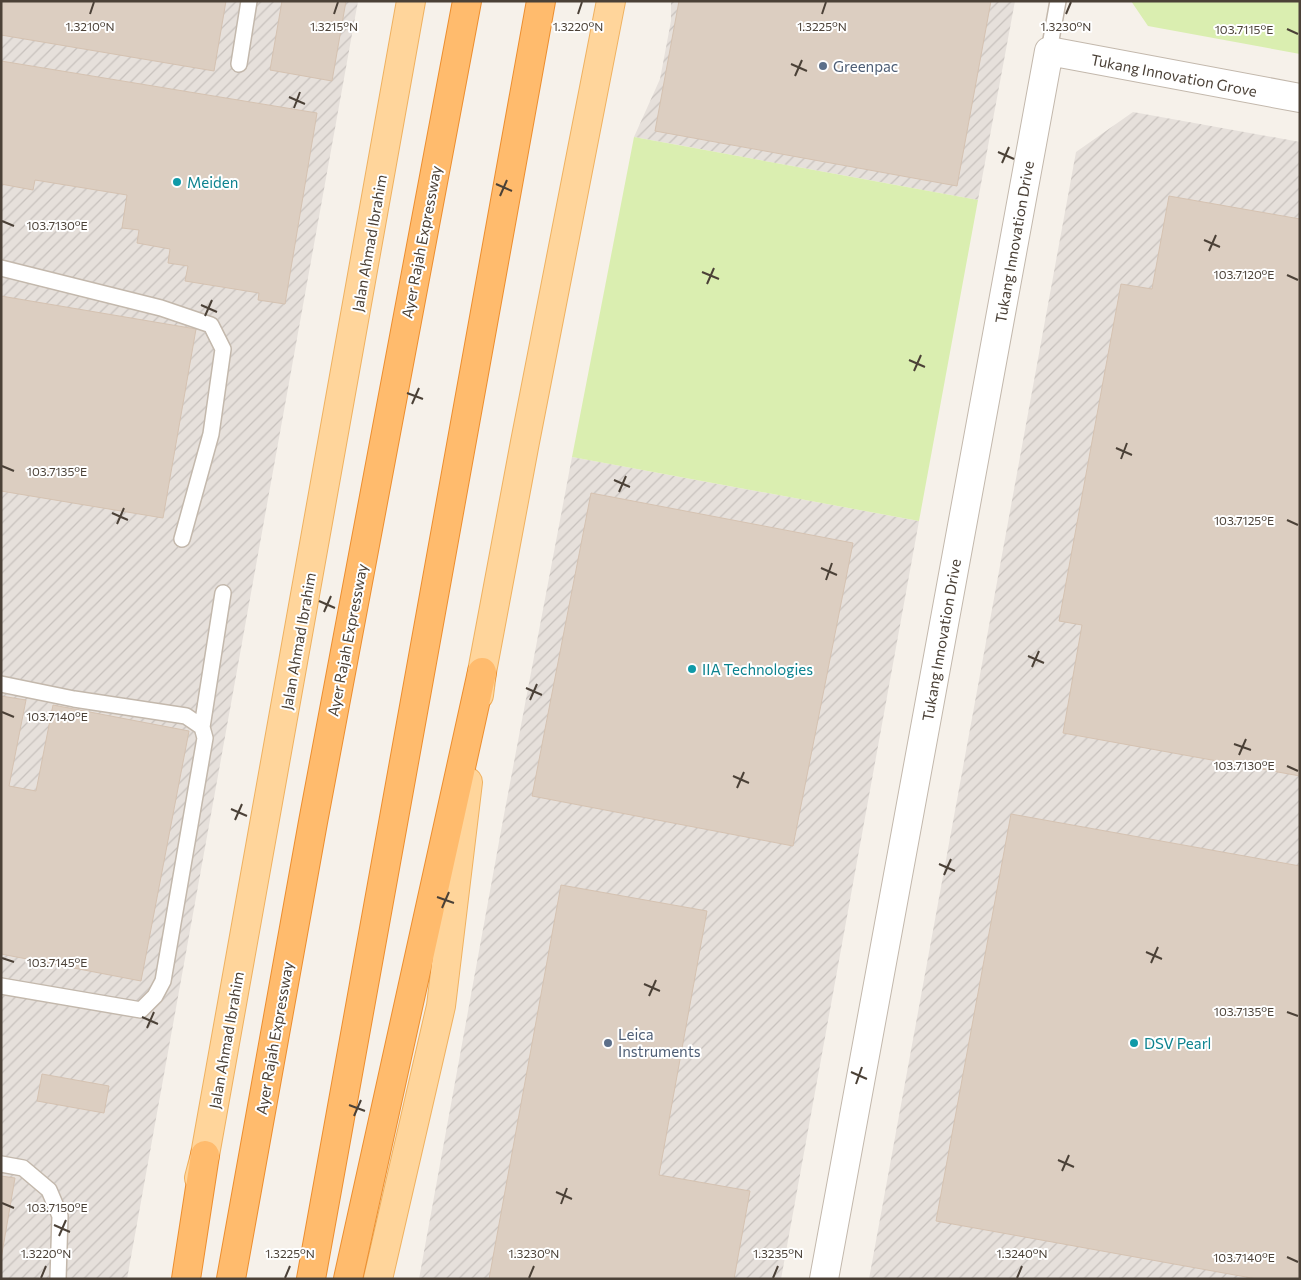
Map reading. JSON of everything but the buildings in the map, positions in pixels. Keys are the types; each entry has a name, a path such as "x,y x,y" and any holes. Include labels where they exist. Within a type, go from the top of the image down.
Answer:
{"highway":[{"name":"Ayer Rajah Expressway","path":"230,1279 314,812 466,1"},
{"path":"311,1279 541,1"},
{"path":"348,1279 482,672"},
{"path":"186,1279 206,1155"}],"main road":[{"name":"Jalan Ahmad Ibrahim","path":"172,1279 206,1155 411,1"},
{"path":"378,1279 441,1006 482,672 526,432 611,1"}],"street":[{"name":"Tukang Innovation Grove","path":"1049,51 1300,98"},
{"name":"Tukang Innovation Drive","path":"824,1279 1049,51"}],"lane":[{"path":"239,64 249,1"},
{"name":"Tukang Innovation Drive","path":"1049,51 1058,1"},
{"path":"1,268 161,308 211,325 223,349 211,434 182,540"},
{"path":"1,986 141,1010 155,996 163,982 205,738 202,726 223,593"},
{"path":"1,684 74,699 186,716 202,726"},
{"path":"1,1164 23,1168 49,1190 60,1216 58,1279"}],"shaded area":[{"path":"1,1 358,1 127,1279 1,1279"},
{"name":"Greenpac","path":"671,1 1015,1 978,200 634,137 660,79 671,21"},
{"path":"1133,112 1300,142 1300,1279 869,1279 1076,152"},
{"path":"572,457 919,521 781,1279 419,1279"}],"green space":[{"path":"1131,1 1300,1 1300,54 1148,26"},
{"path":"634,137 978,200 919,521 572,457"}],"place":[{"name":"Greenpac","path":"823,66"},
{"name":"Meiden","path":"177,182"},
{"name":"IIA Technologies","path":"692,669"},
{"name":"Leica Instruments","path":"608,1043"},
{"name":"DSV Pearl","path":"1134,1043"}]}
